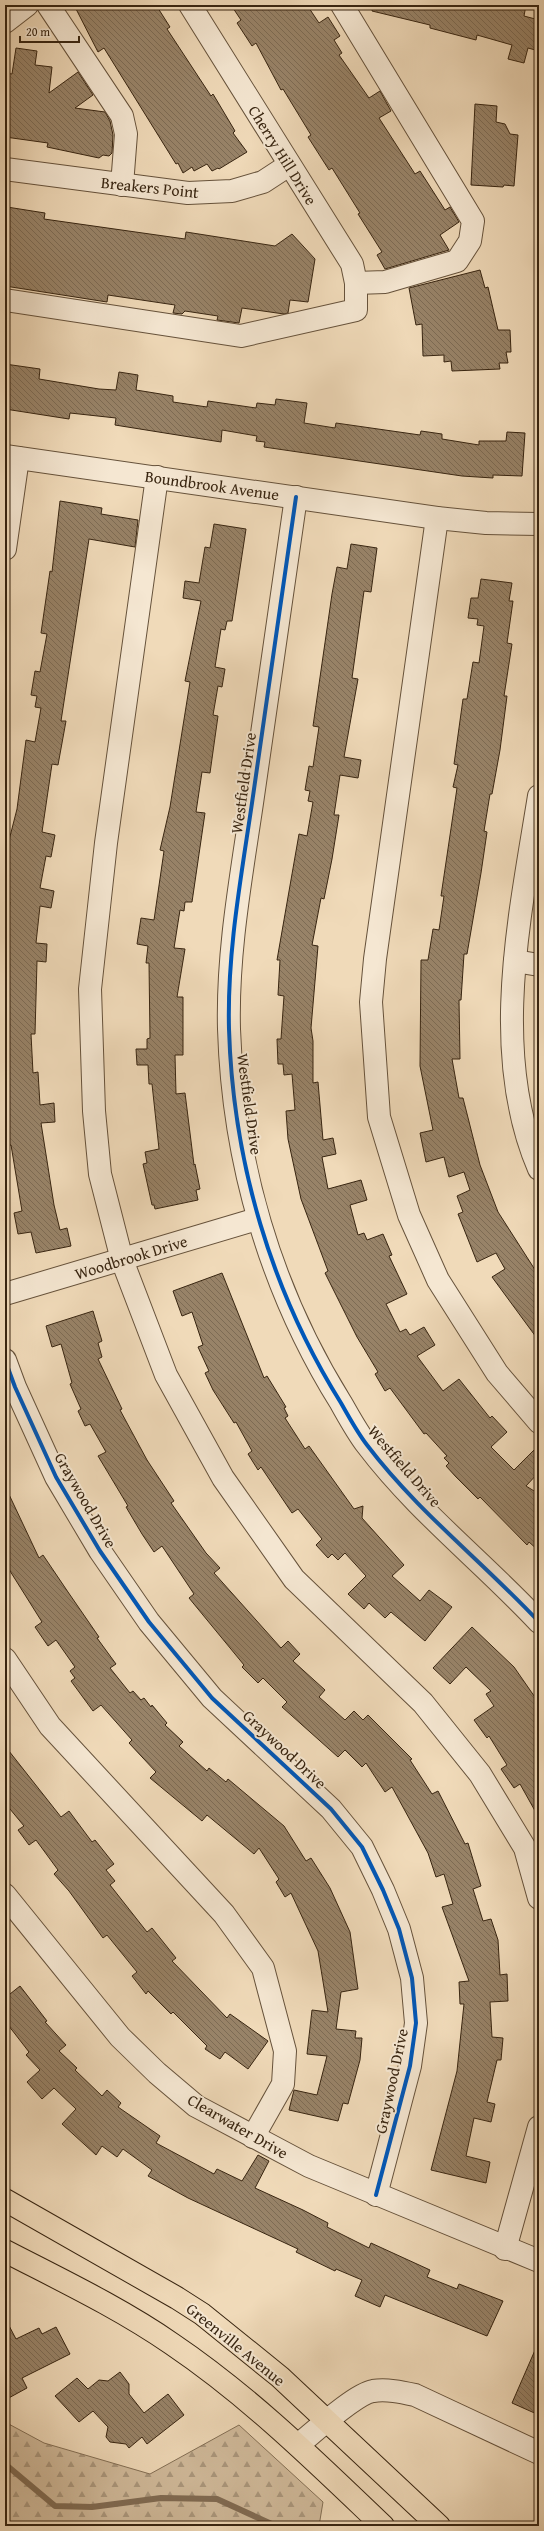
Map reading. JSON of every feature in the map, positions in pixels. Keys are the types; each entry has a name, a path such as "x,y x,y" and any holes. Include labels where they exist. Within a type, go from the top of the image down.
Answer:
{"main road":[{"name":"Greenville Avenue","path":"5,2200 177,2298 202,2314 280,2377 326,2423 439,2526"},
{"path":"5,2251 80,2290 172,2343 223,2381 298,2445 383,2526"}],"street":[{"path":"5,22 28,5"},
{"path":"48,5 122,116 126,134 122,185"},
{"name":"Cherry Hill Drive","path":"5,300 241,336 356,310 356,283 352,264 190,5"},
{"path":"342,5 473,221 470,241 457,261 385,282 356,283"},
{"name":"Breakers Point","path":"5,169 188,193 232,191 262,182 289,165"},
{"path":"5,549 12,457"},
{"name":"Boundbrook Avenue","path":"12,457 437,518 486,523 539,524"},
{"path":"157,477 106,843 90,989 94,1111 100,1174 122,1260 166,1375 223,1478 294,1579 423,1703 480,1774 525,1848 539,1898"},
{"name":"Westfield Drive","path":"296,497 233,934 229,1029 235,1112 257,1219 280,1286 319,1368 366,1444 408,1493 509,1590 539,1622"},
{"path":"437,518 375,959 371,1002 379,1117 409,1215 438,1280 497,1373 539,1422"},
{"path":"539,800 515,961 511,1010 515,1072 524,1123 539,1169"},
{"path":"515,961 539,965"},
{"name":"Woodbrook Drive","path":"5,1294 257,1219"},
{"name":"Graywood Drive","path":"5,1360 15,1388 56,1477 100,1551 149,1622 212,1698 331,1809 362,1847 383,1890 399,1930 412,1978 416,2023 410,2066 376,2195"},
{"path":"5,1659 50,1726 224,1914 263,1968 285,2051 283,2084 253,2137"},
{"name":"Clearwater Drive","path":"5,1895 120,2036 157,2073 196,2106 253,2137 376,2195 504,2249 539,2261"},
{"path":"504,2249 539,2127"},
{"path":"298,2445 347,2405 371,2391 394,2390 415,2395 539,2453"}],"green space":[{"path":"5,2422 44,2443 150,2474 239,2425 323,2502 319,2526 5,2526"}],"building":[{"path":"74,5 156,5 170,27 167,29 211,96 213,94 235,131 233,133 247,152 219,169 218,168 212,171 207,164 194,171 192,167 183,173 104,48 98,52"},
{"path":"231,5 307,5 319,23 328,17 340,36 334,40 342,53 339,55 369,98 380,91 391,111 379,118 415,174 420,171 445,210 450,207 459,222 440,235 449,250 385,269 377,255 382,252 358,214 360,213 332,168 329,170 308,137 311,135 283,89 281,90 256,43 252,46 237,23 241,20"},
{"path":"373,5 526,5 524,16 539,20 539,51 528,48 524,63 508,59 512,45 477,35 476,40 430,28 430,25 372,11"},
{"path":"16,48 37,51 35,65 52,67 49,93 78,72 93,95 75,108 105,112 110,121 113,135 112,153 109,156 103,155 99,158 47,147 48,143 5,137 5,73 12,74"},
{"path":"475,104 497,106 496,122 505,124 510,134 518,135 514,186 504,185 503,187 471,185"},
{"path":"7,207 45,213 44,219 185,239 186,232 275,246 292,234 315,259 308,302 290,300 288,313 284,314 242,308 239,323 217,320 218,316 185,311 182,314 173,313 175,305 108,295 107,302 5,286"},
{"path":"480,270 485,288 488,287 498,330 510,330 511,352 506,352 508,363 499,363 500,369 452,371 451,361 444,362 444,355 423,356 422,324 416,325 409,288"},
{"path":"5,364 40,369 39,379 99,389 116,390 119,372 138,375 136,390 173,396 173,402 207,407 208,401 256,408 257,403 275,405 276,399 307,403 304,423 335,428 336,423 420,435 421,431 442,434 442,439 479,445 479,441 506,441 507,432 525,433 522,476 493,475 493,478 462,476 264,447 265,442 256,441 257,436 222,430 221,442 115,425 116,418 70,413 69,419 5,409"},
{"path":"60,501 102,508 101,514 138,520 135,547 89,539 61,721 66,721 58,765 52,764 42,832 55,835 51,857 46,856 40,888 54,891 51,908 40,906 36,943 47,944 46,962 37,961 35,1034 31,1034 33,1073 38,1072 40,1105 54,1103 55,1122 41,1123 54,1205 60,1230 67,1228 71,1246 36,1253 31,1232 18,1234 14,1213 22,1211 11,1145 5,1146 5,932 10,902 5,901 8,866 5,856 17,809 26,740 35,742 41,708 35,707 37,696 31,695 35,671 40,672 47,634 41,633 50,571 52,572"},
{"path":"214,524 246,529 232,621 227,621 225,630 221,629 215,667 225,669 222,687 218,686 213,715 218,716 210,773 202,772 196,812 205,813 192,902 185,902 184,911 180,910 174,948 185,949 177,997 183,997 183,1055 175,1055 176,1094 185,1093 194,1165 195,1164 200,1189 196,1190 198,1200 155,1209 154,1205 152,1205 143,1164 147,1163 145,1152 159,1149 152,1084 149,1084 148,1065 137,1065 136,1049 147,1049 147,1039 150,1038 149,963 146,963 148,946 137,944 141,918 154,920 164,851 160,850 170,807 190,682 185,681 201,601 183,598 185,581 199,583 205,547 210,548"},
{"path":"351,544 377,548 371,592 364,591 352,678 358,679 344,757 361,760 358,778 340,775 334,815 339,815 332,859 324,899 321,898 312,945 318,946 311,1028 313,1041 313,1083 318,1082 323,1140 333,1138 336,1154 322,1157 328,1189 361,1180 367,1200 350,1205 358,1235 364,1233 367,1240 383,1234 392,1255 389,1256 407,1294 386,1304 400,1332 406,1329 410,1335 424,1327 435,1345 417,1356 443,1391 459,1379 490,1418 492,1416 507,1432 491,1447 514,1470 539,1445 539,1472 526,1486 539,1494 539,1551 529,1542 527,1545 480,1497 478,1499 456,1477 446,1466 449,1463 444,1458 447,1456 426,1433 424,1434 390,1388 385,1391 375,1374 378,1372 357,1337 325,1273 328,1271 301,1199 288,1139 286,1111 295,1110 292,1074 284,1075 283,1064 278,1064 277,1039 281,1039 284,996 278,995 280,960 277,960 299,834 307,836 313,802 308,801 310,791 305,790 309,766 313,767 319,727 313,726 332,594 337,567 347,569"},
{"path":"481,579 512,583 509,601 513,601 507,643 512,644 504,696 507,696 500,750 492,794 490,794 484,831 487,832 481,873 467,954 464,954 461,1000 459,1000 460,1059 452,1059 459,1098 463,1098 480,1165 498,1212 539,1276 539,1341 492,1277 505,1269 496,1253 477,1262 458,1214 463,1212 457,1196 470,1190 464,1172 449,1177 444,1157 426,1162 420,1133 433,1130 420,1066 421,960 428,960 433,929 439,930 444,896 441,896 457,788 453,787 458,765 454,764 463,699 467,699 473,662 479,663 484,626 477,625 478,619 468,618 471,598 478,598"},
{"path":"222,1273 264,1378 267,1376 286,1407 284,1408 288,1416 285,1418 305,1449 309,1446 354,1509 363,1506 362,1518 404,1565 392,1576 420,1601 429,1590 452,1607 425,1641 391,1612 385,1618 369,1603 364,1609 348,1594 366,1576 345,1553 338,1560 332,1554 328,1558 316,1545 322,1539 298,1509 292,1513 261,1467 258,1470 248,1454 252,1451 236,1422 234,1423 213,1390 205,1373 209,1371 198,1347 203,1345 192,1312 182,1316 173,1291"},
{"path":"93,1311 102,1341 98,1343 102,1357 98,1359 122,1409 120,1410 147,1460 174,1501 171,1503 206,1553 220,1568 214,1573 281,1648 288,1641 300,1654 293,1661 325,1690 319,1697 345,1720 354,1711 363,1720 368,1715 412,1759 410,1760 432,1794 438,1791 465,1844 468,1843 481,1886 473,1889 483,1921 491,1919 498,1940 500,1975 507,1974 508,2001 490,2002 492,2037 503,2038 501,2060 497,2060 487,2102 495,2104 491,2122 474,2118 466,2156 490,2162 486,2183 431,2170 457,2071 464,2004 460,2004 459,1982 469,1981 442,1907 453,1904 444,1874 436,1877 428,1853 392,1787 385,1792 366,1763 362,1767 345,1750 338,1757 282,1707 287,1702 263,1678 258,1683 242,1667 244,1665 189,1598 194,1594 162,1546 154,1552 142,1534 126,1507 128,1506 98,1456 106,1452 90,1424 85,1426 78,1411 81,1409 70,1384 72,1383 61,1344 52,1347 46,1326"},
{"path":"5,1486 39,1558 43,1555 99,1637 97,1638 116,1664 110,1668 130,1693 133,1691 141,1700 144,1698 151,1707 152,1705 167,1723 165,1725 183,1742 179,1746 207,1771 209,1768 226,1782 228,1779 284,1826 306,1861 311,1858 330,1888 350,1932 358,1989 341,1992 336,2029 356,2031 355,2038 362,2038 360,2060 348,2104 343,2103 338,2121 289,2110 294,2090 317,2095 327,2056 307,2054 312,2010 328,2012 318,1951 291,1893 285,1897 276,1882 279,1879 259,1848 254,1854 207,1815 202,1821 150,1778 156,1772 129,1743 132,1740 101,1705 93,1711 71,1681 75,1678 70,1671 75,1667 56,1640 48,1646 35,1627 42,1622 5,1563"},
{"path":"472,1627 514,1667 539,1703 539,1818 520,1784 514,1788 501,1769 507,1765 489,1736 487,1738 474,1720 494,1706 486,1694 491,1691 466,1667 450,1684 433,1668"},
{"path":"5,1746 61,1817 69,1811 92,1842 95,1840 114,1864 106,1870 115,1881 110,1885 147,1932 152,1928 176,1958 172,1961 227,2018 230,2014 268,2041 248,2069 225,2052 220,2059 205,2049 207,2046 173,2012 171,2014 148,1991 146,1994 132,1976 137,1972 107,1935 103,1938 69,1891 54,1874 58,1870 36,1840 29,1845 18,1830 24,1826 5,1803"},
{"path":"20,1986 47,2021 45,2022 66,2045 59,2051 77,2068 75,2070 102,2096 107,2090 121,2103 118,2107 160,2136 156,2143 214,2174 217,2169 242,2181 258,2155 269,2161 255,2188 328,2223 327,2227 369,2248 371,2243 430,2270 427,2277 457,2289 459,2284 503,2301 487,2336 385,2295 380,2307 355,2296 362,2280 336,2269 335,2271 296,2252 298,2249 188,2198 148,2176 152,2170 123,2149 117,2157 102,2146 96,2155 62,2124 76,2109 54,2088 42,2099 27,2082 40,2070 26,2055 29,2052 5,2021 5,1998"},
{"path":"5,2318 16,2339 39,2328 42,2334 56,2327 70,2354 22,2378 27,2388 5,2400"},
{"path":"539,2341 539,2415 512,2403"},
{"path":"120,2372 129,2384 129,2394 144,2413 168,2394 184,2415 147,2444 142,2437 129,2448 126,2444 110,2442 106,2437 108,2427 93,2411 79,2422 55,2396 77,2378 88,2389 99,2380 108,2381"}],"waterway":[{"path":"5,2464 55,2506 92,2507 161,2498 217,2499 276,2526"}],"cycle path":[{"path":"296,497 239,887 230,972 229,1029 232,1079 238,1128 248,1176 260,1224 276,1271 295,1316 316,1360 360,1435 386,1469 407,1492 539,1622"},
{"path":"5,1360 15,1387 56,1477 100,1551 149,1622 212,1698 331,1809 362,1847 383,1890 399,1929 412,1978 416,2023 410,2066 376,2195"}]}
